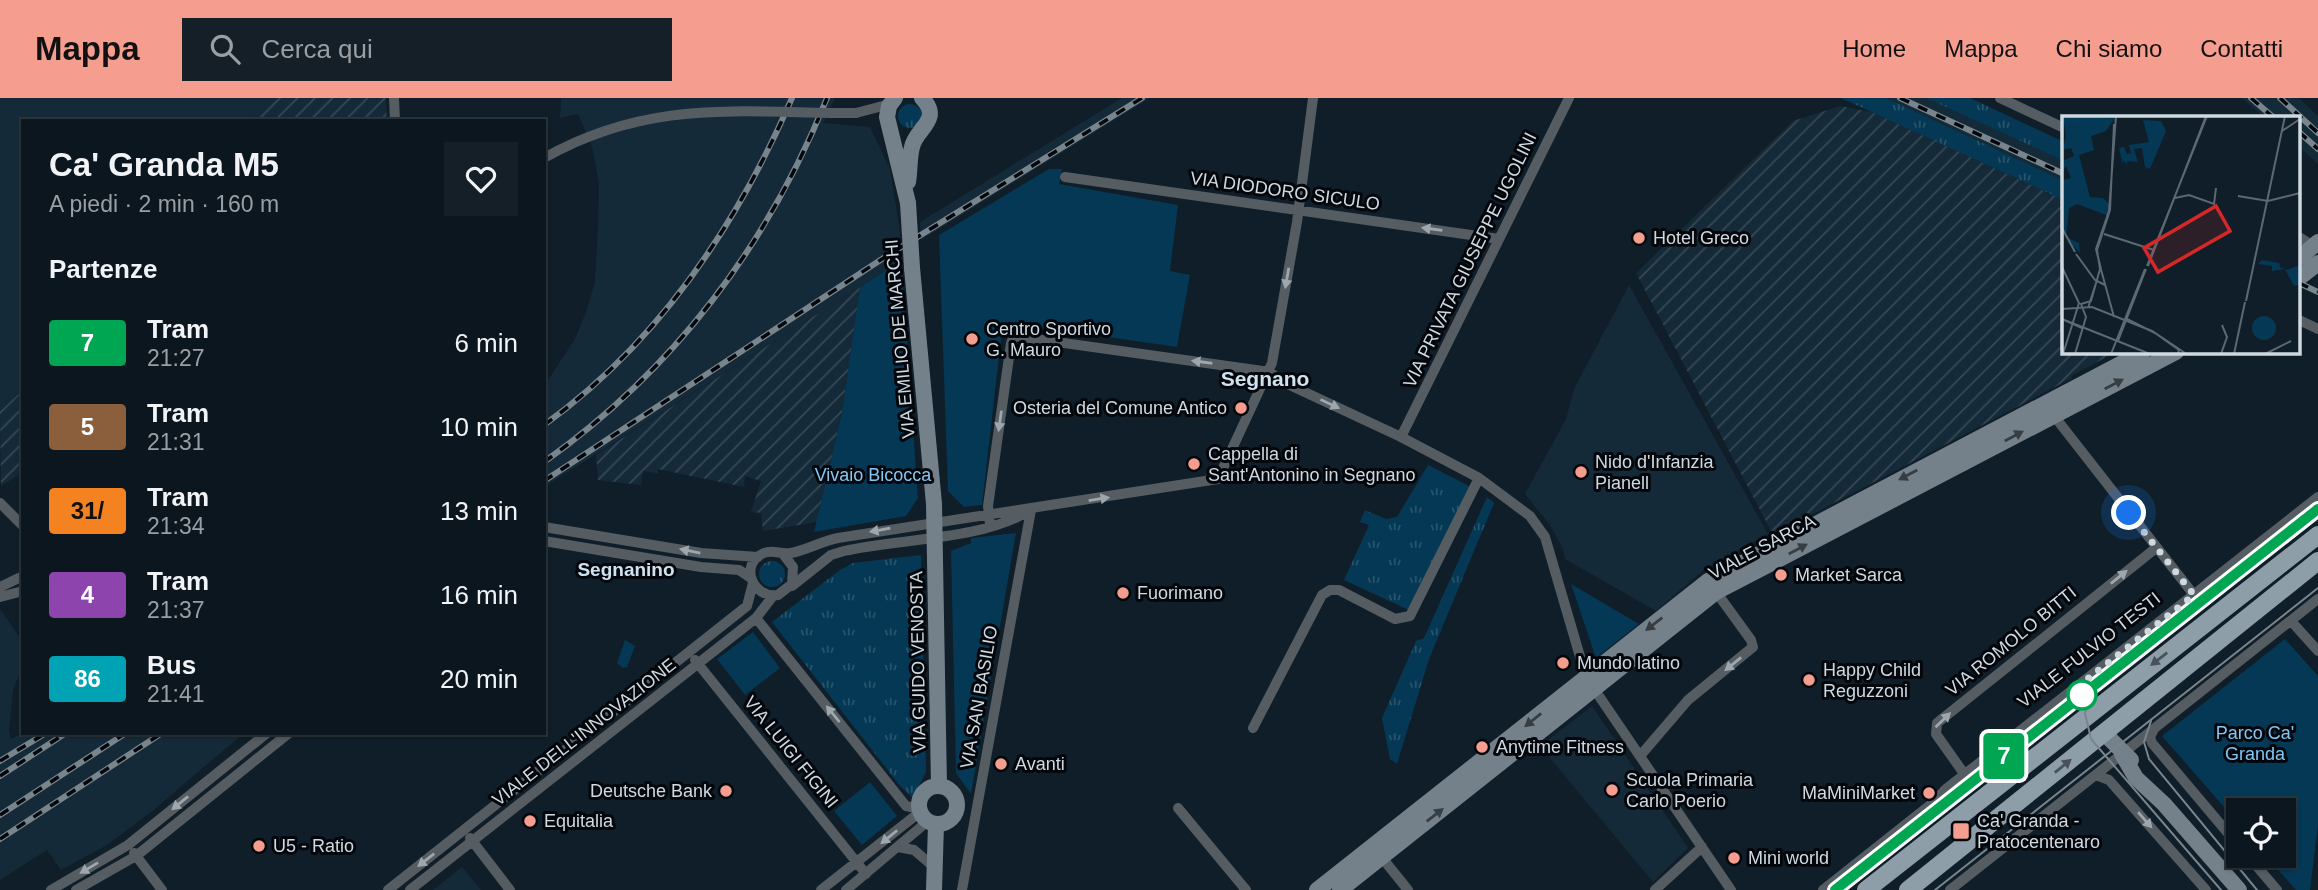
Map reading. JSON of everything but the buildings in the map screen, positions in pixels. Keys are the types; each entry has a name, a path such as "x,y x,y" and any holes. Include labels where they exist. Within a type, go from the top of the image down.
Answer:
{"main road":[{"path":"1866,890 2318,535"},
{"path":"1908,890 2318,561"},
{"path":"2089,715 2104,733"}],"street":[{"path":"394,98 395,119"},
{"name":"VIA EMILIO DE MARCHI","path":"922,98 929,108 930,119 917,135 912,147 907,199 935,529"},
{"path":"546,541 701,567 739,570 762,593 773,596 788,589 831,555 850,549 1031,510 1218,479 1270,372 1298,211 1313,98"},
{"name":"VIA PRIVATA GIUSEPPE UGOLINI","path":"1401,437 1570,98"},
{"path":"2000,98 2062,127"},
{"name":"VIA EMILIO DE MARCHI","path":"893,100 881,119 907,199"},
{"path":"546,157 598,132 667,113 713,109 856,113 881,119 901,135 917,135"},
{"name":"VIA DIODORO SICULO","path":"1065,177 1499,239"},
{"path":"2300,257 2316,244"},
{"path":"2300,277 2318,263"},
{"path":"2300,320 2318,329"},
{"path":"988,520 1014,336 1270,372 1282,381 1401,437 1479,478 1515,502 1530,516 1545,537 1590,683 1731,890"},
{"name":"VIALE SARCA","path":"2049,410 2140,354"},
{"name":"VIALE SARCA","path":"1317,890 1377,852 1712,587 2049,410 2172,354"},
{"path":"2049,410 2194,595"},
{"path":"1253,728 1322,595 1330,590 1339,590 1395,618 1410,616 1479,478"},
{"name":"VIALE FULVIO TESTI","path":"1823,890 2318,497"},
{"path":"0,503 21,524"},
{"name":"VIA SAN BASILIO","path":"962,890 1031,510"},
{"path":"546,527 701,553 758,556 770,551 783,554 826,540 935,529"},
{"name":"VIA GUIDO VENOSTA","path":"935,529 939,786"},
{"path":"826,540 831,555"},
{"name":"VIA ROMOLO BITTI","path":"1965,775 1936,734 1935,726 2156,548"},
{"path":"783,554 794,569 794,580 788,589"},
{"path":"752,581 751,567 758,556"},
{"path":"0,587 21,577"},
{"name":"VIALE DELL'INNOVAZIONE","path":"388,890 747,606 752,581"},
{"path":"1640,756 1688,700 1753,648 1751,640 1712,587"},
{"path":"0,597 21,592"},
{"name":"VIALE DELL'INNOVAZIONE","path":"411,890 756,618 773,596"},
{"path":"1953,889 2318,599"},
{"path":"756,618 906,806 926,816 948,822 957,809 953,793 939,786 924,793 926,816 934,867 934,890"},
{"path":"2291,621 2318,651"},
{"name":"VIA LUIGI FIGINI","path":"689,653 866,874"},
{"path":"2154,729 2150,737 2152,744 2226,831"},
{"path":"2104,733 2122,754 2136,778 2164,804 2239,890"},
{"path":"51,890 128,845 265,735"},
{"path":"76,890 136,856 287,735"},
{"path":"2096,775 2109,780 2206,890"},
{"path":"1178,808 1246,890"},
{"path":"846,890 898,847 926,816"},
{"path":"821,890 857,862 926,816"},
{"path":"464,830 510,890"},
{"path":"128,845 162,890"},
{"path":"898,847 914,850 934,867"},
{"path":"1655,890 1702,847"},
{"path":"1377,852 1408,890"},
{"name":"VIALE SARCA","path":"1340,890 1377,852"},
{"path":"2258,868 2277,890"}],"shaded area":[{"path":"0,98 265,98 250,119 21,119 21,392 0,411"},
{"path":"265,98 386,98 387,119 250,119"},
{"path":"561,98 835,98 823,123 870,127 890,169 900,232 901,261 546,486 546,383 575,339 586,312 595,282 598,226 599,183 592,147 578,114 560,118"},
{"path":"1122,98 1150,98 921,240 920,222"},
{"path":"1886,98 1926,98 2062,160 2062,180"},
{"path":"2242,98 2299,98 2318,116 2318,164 2300,148 2300,116 2263,116"},
{"path":"1840,106 1872,112 2062,199 2062,354 2112,354 2071,376 2072,378 1773,535 1636,273 1793,121"},
{"path":"1629,285 1768,534 1706,568 1656,611 1565,559 1563,549 1550,525 1525,494 1566,419 1574,389"},
{"path":"860,287 842,413 817,522 763,531 761,513 751,512 761,481 745,476 744,487 658,469 657,473 643,471 641,485 598,480 596,455"},
{"path":"21,392 21,473 1,486 0,411"},
{"path":"0,609 21,639 21,671 13,690 9,731 11,739 21,734 242,735 151,812 107,845 61,870 47,850 0,880"},
{"name":"Scuola Primaria Carlo Poerio","path":"1592,706 1688,848 1653,882 1540,746"},
{"path":"462,867 481,890 433,890"}],"green space":[{"path":"1841,98 1886,98 2062,180 2062,199"},
{"path":"1926,98 1970,98 2062,141 2062,160"},
{"path":"910,104 919,107 922,116 919,125 910,128 901,125 898,116 901,107"},
{"name":"Centro Sportivo G. Mauro","path":"1049,169 1062,169 1059,184 1178,205 1170,271 1190,275 1177,347 1003,322 982,505 964,507 948,491 939,235"},
{"name":"Vivaio Bicocca","path":"901,261 918,498 906,516 814,532 842,413 860,287"},
{"path":"1428,465 1471,487 1411,611 1344,580 1369,525 1360,522 1365,510 1386,519 1397,517"},
{"path":"1487,497 1494,503 1429,659 1397,764 1390,759 1382,718 1416,641 1424,638"},
{"path":"1016,533 971,794 956,773 951,551 971,543 971,538"},
{"path":"921,555 926,772 913,798 901,787 772,622 853,563"},
{"path":"772,561 781,565 785,574 781,583 772,587 763,583 759,574 763,565"},
{"path":"1571,584 1639,624 1596,658"},
{"path":"753,632 780,668 745,695 717,659"},
{"name":"Parco Ca' Granda","path":"2285,639 2318,676 2318,825 2310,890 2296,890 2277,868 2296,868 2296,798 2226,798 2226,809 2162,736"},
{"path":"625,640 635,646 627,667 623,668 617,663"},
{"path":"870,782 897,816 862,845 834,811"}],"tram line":[{"path":"1835,890 2318,509"},
{"name":"7","path":"1835,890 2318,509"},
{"path":"1935,890 2318,588"},
{"path":"2095,687 2085,713 2091,739 2221,890"},
{"path":"2151,721 2144,742 2149,759 2257,890"}],"railway":[{"path":"546,423 585,393 623,357 658,319 690,278 746,191 792,98"},
{"path":"546,460 635,387 712,301 746,254 776,204 827,98"},
{"path":"546,480 882,259 1142,98"},
{"path":"1900,98 2062,173"},
{"path":"2251,98 2272,116"},
{"path":"2280,98 2300,116"},
{"path":"2300,116 2318,133"},
{"path":"2300,133 2318,149"},
{"path":"2300,283 2318,292"},
{"path":"0,761 43,735"},
{"path":"0,776 63,735"},
{"path":"0,815 123,735"},
{"path":"0,839 159,735"}],"place":[{"name":"Hotel Greco","path":"1639,238"},
{"name":"Centro Sportivo G. Mauro","path":"972,339"},
{"name":"Osteria del Comune Antico","path":"1241,408"},
{"name":"Cappella di Sant'Antonino in Segnano","path":"1194,464"},
{"name":"Nido d'Infanzia Pianell","path":"1581,472"},
{"name":"Market Sarca","path":"1781,575"},
{"name":"Fuorimano","path":"1123,593"},
{"name":"Mundo latino","path":"1563,663"},
{"name":"Happy Child Reguzzoni","path":"1809,680"},
{"name":"Anytime Fitness","path":"1482,747"},
{"name":"Avanti","path":"1001,764"},
{"name":"Scuola Primaria Carlo Poerio","path":"1612,790"},
{"name":"Deutsche Bank","path":"726,791"},
{"name":"MaMiniMarket","path":"1929,793"},
{"name":"Equitalia","path":"530,821"},
{"name":"Ca' Granda - Pratocentenaro","path":"1961,831"},
{"name":"U5 - Ratio","path":"259,846"},
{"name":"Mini world","path":"1734,858"}],"district":[{"name":"Segnano","path":"1265,378"},
{"name":"Segnanino","path":"626,569"}],"route":[{"path":"2082,695 2076,688 2194,595 2129,513"}]}
